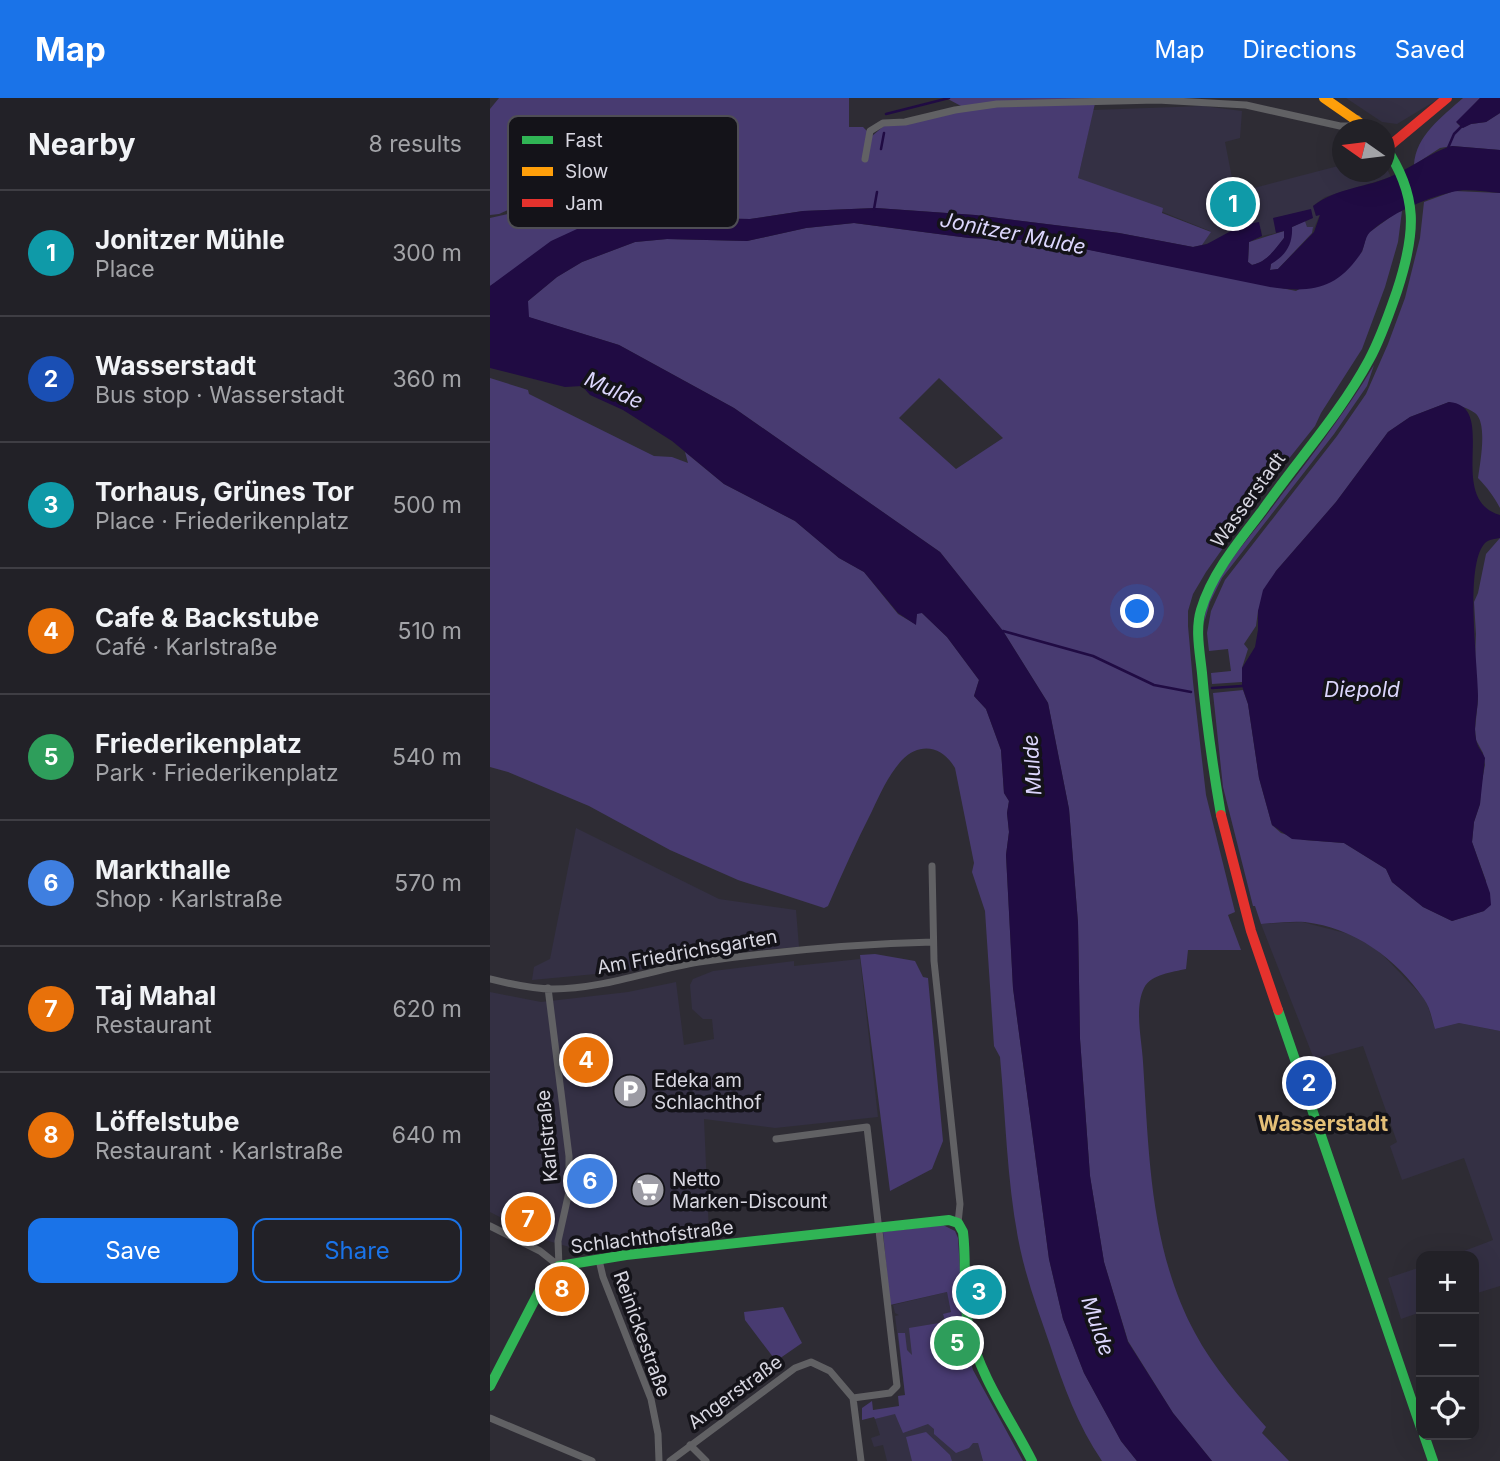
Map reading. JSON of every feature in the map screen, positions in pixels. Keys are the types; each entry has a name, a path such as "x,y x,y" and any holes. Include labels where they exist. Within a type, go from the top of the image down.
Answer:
{"main road":[{"path":"1324,98 1356,119"},
{"path":"1395,139 1447,98"},
{"name":"Wasserstadt","path":"1395,161 1407,186 1412,212 1411,236 1404,268 1374,351 1352,388 1211,582 1200,613 1198,646 1216,792 1243,907 1416,1413"},
{"name":"Schlachthofstraße","path":"559,1266 626,1255 943,1219 958,1223"},
{"path":"958,1223 964,1239 966,1307 975,1352 989,1384 1032,1461"},
{"path":"490,1386 546,1278 559,1266"},
{"path":"1426,1440 1433,1461"}],"street":[{"path":"865,159 870,131 878,124 905,122 970,107 1157,100 1246,101 1332,124"},
{"path":"932,866 933,942 960,1204 958,1223"},
{"name":"Am Friedrichsgarten","path":"490,979 548,989 586,986 677,966 758,954 933,942"},
{"name":"Karlstraße","path":"548,989 569,1156 569,1192 558,1241 559,1266"},
{"path":"776,1139 867,1127 897,1386 890,1393 853,1398 861,1461"},
{"path":"490,1226 540,1251 559,1266"},
{"name":"Reinickestraße","path":"599,1260 603,1277 651,1399 658,1434 659,1461"},
{"name":"Angerstraße","path":"670,1461 795,1368 811,1362 830,1371 853,1398"},
{"path":"490,1418 592,1461"},
{"path":"690,1445 706,1461"}],"shaded area":[{"path":"499,98 849,98 849,127 863,127 872,136 885,125 961,106 946,98 1131,98 1096,99 1078,178 1163,208 1162,213 1211,232 1202,245 1193,247 1119,233 975,215 876,208 803,211 738,219 738,116 508,116 508,210 490,215 490,109"},
{"path":"1346,98 1440,98 1397,124 1395,119 1378,119"},
{"path":"1463,98 1480,98 1457,123 1462,128 1486,122 1500,113 1500,150 1452,146 1440,148 1414,165 1425,136"},
{"path":"1203,106 1242,111 1240,138 1225,142 1235,193 1332,168 1332,182 1374,182 1325,197 1313,206 1316,215 1320,214 1312,233 1313,228 1307,227 1305,221 1312,218 1311,210 1274,218 1276,233 1262,236 1261,229 1202,245 1210,231 1078,178 1093,110"},
{"path":"1454,191 1500,193 1500,508 1478,478 1482,434 1479,418 1475,413 1449,402 1410,417 1388,432 1336,502 1276,571 1258,611 1256,626 1244,644 1248,649 1242,668 1242,682 1212,684 1211,673 1231,671 1228,649 1209,651 1207,633 1211,611 1225,580 1337,436 1366,394 1405,298 1420,238 1424,202"},
{"path":"1402,211 1398,242 1362,349 1315,426 1267,486 1206,572 1193,594 1188,611 1206,795 1235,912 1228,915 1241,950 1188,950 1186,969 1157,977 1147,983 1141,996 1139,1015 1154,1201 1169,1269 1195,1333 1237,1394 1266,1427 1262,1433 1289,1461 1212,1461 1173,1413 1128,1341 1104,1262 1090,1176 1080,1039 1078,923 1069,809 1048,703 1003,631 940,552 734,408 619,345 528,317 528,301 557,277 582,262 635,242 667,239 747,241 806,228 854,223 969,238 1045,241 1296,291 1362,252 1367,234","holes":["939,378 1003,438 956,469 899,418"]},
{"path":"508,214 508,228 612,228 508,275 490,286 490,218"},
{"path":"1305,221 1307,227 1313,227 1312,233 1278,269 1270,270 1292,227"},
{"path":"1284,231 1284,238 1266,258 1252,265 1248,262 1249,242"},
{"path":"1374,365 1367,386 1334,434 1222,578 1210,602 1204,623 1212,593 1219,578 1323,440"},
{"path":"490,378 528,390 529,394 654,456 672,457 688,463 685,452 724,484 795,521 839,558 864,572 898,614 915,624 917,613 922,613 947,637 979,680 974,696 986,709 1001,750 1004,793 1009,801 1006,855 1013,988 1049,1259 1063,1319 1084,1373 1121,1441 1137,1461 1102,1461 1093,1448 1066,1390 1026,1273 1012,1201 1000,1057 994,1046 985,911 972,872 974,863 955,768 950,761 931,749 917,750 902,760 882,791 828,906 824,908 738,880 670,850 589,806 490,767"},
{"path":"1500,538 1500,1031 1459,1023 1435,1029 1426,1002 1413,984 1372,947 1323,925 1305,922 1261,924 1253,906 1223,787 1213,693 1243,690 1248,704 1259,778 1272,825 1281,833 1304,840 1344,843 1386,869 1392,882 1423,907 1452,921 1484,911 1486,881 1472,842 1485,765 1475,729 1478,700 1474,602 1486,554"},
{"path":"576,828 719,899 796,910 799,947 743,951 638,970 532,980 534,967 550,959"},
{"path":"1302,922 1349,934 1377,949 1426,1000 1435,1029 1459,1023 1500,1031 1500,1286 1479,1292 1479,1251 1464,1251 1493,1240 1464,1158 1402,1180 1390,1146 1397,1142 1363,1046 1314,1059 1261,924"},
{"path":"875,954 915,961 923,977 928,978 943,1141 932,1169 890,1191 860,955"},
{"path":"860,959 878,1117 775,1128 704,1119 709,1233 573,1248 545,1240 490,1212 490,992 541,1002 628,992 676,982 684,1045 714,1039 712,1019 703,1019 692,1009 690,985 693,979 713,971 794,961 794,966"},
{"path":"943,1225 955,1231 958,1238 963,1318 959,1322 973,1370 1023,1461 983,1461 978,1443 956,1453 934,1434 934,1429 928,1424 903,1433 895,1414 862,1420 862,1408 872,1401 873,1410 899,1406 898,1396 905,1395 898,1333 905,1333 907,1350 912,1355 909,1328 945,1322 943,1314 951,1312 947,1292 890,1305 883,1232"},
{"path":"1416,1269 1416,1314 1401,1319 1388,1278"},
{"path":"947,1292 952,1312 943,1315 983,1461 887,1461 883,1445 874,1447 871,1438 880,1435 875,1419 907,1410 895,1316 899,1315 895,1313 893,1305"},
{"path":"783,1307 802,1343 776,1361 745,1320 744,1312"},
{"path":"926,1432 950,1455 952,1461 912,1461 906,1437"}],"water":[{"path":"1480,98 1500,98 1500,113 1486,122 1463,128 1456,122"},
{"path":"1452,146 1500,150 1500,193 1457,191 1408,208 1370,232 1361,253 1340,276 1309,289 1270,287 1045,241 969,238 854,223 806,228 747,241 667,239 635,242 582,262 557,277 528,301 529,317 619,345 734,408 940,552 1003,631 1048,703 1069,809 1078,923 1080,1039 1090,1176 1104,1262 1128,1342 1173,1413 1212,1461 1137,1461 1121,1441 1084,1373 1063,1319 1049,1259 1013,988 1006,855 1009,801 1004,793 1001,750 986,709 974,696 979,680 947,637 922,613 917,614 916,625 898,613 864,572 839,558 795,521 724,484 672,441 623,410 590,395 582,386 565,387 490,368 490,286 551,241 579,228 738,228 738,219 803,211 876,208 975,215 1119,233 1193,247 1207,244 1242,225 1259,222 1262,236 1249,242 1248,262 1252,265 1266,258 1284,238 1284,231 1276,233 1273,218 1311,209 1313,218 1292,227 1287,249 1271,264 1270,270 1278,269 1314,232 1320,215 1316,216 1313,206 1342,191 1376,182 1395,182 1395,174"},
{"name":"Diepold","path":"1449,402 1464,407 1471,419 1476,491 1484,506 1500,515 1500,538 1485,543 1479,555 1474,593 1478,696 1475,733 1477,744 1485,758 1472,842 1490,893 1491,905 1484,911 1452,921 1423,907 1392,882 1386,869 1344,843 1292,839 1272,825 1259,778 1248,704 1242,686 1242,668 1255,647 1263,590 1276,571 1336,502 1388,432 1410,417"}],"waterway":[{"path":"886,114 949,98"},
{"path":"1448,148 1454,134 1463,125"},
{"path":"881,149 884,133"},
{"path":"874,209 877,192"},
{"path":"1003,631 1093,656 1154,685 1191,692"},
{"path":"1212,688 1242,686"}],"traffic: fast":[{"path":"1221,815 1199,650 1198,625 1201,610 1212,583 1227,558 1332,418 1373,352 1397,291 1408,251 1411,215 1409,198 1395,164"},
{"path":"1278,1010 1416,1413"},
{"path":"490,1386 546,1278 559,1266 626,1255 949,1220 958,1223 963,1232 966,1305 974,1347 988,1381 1032,1461"},
{"path":"1426,1440 1433,1461"}],"traffic: slow":[{"path":"1324,98 1354,119"}],"traffic: jam":[{"path":"1395,141 1447,98"},
{"path":"1221,815 1251,931 1278,1010"}],"place":[{"name":"Jonitzer Mühle","path":"1233,204"},
{"name":"Cafe & Backstube","path":"586,1060"},
{"name":"Wasserstadt","path":"1309,1083"},
{"name":"Edeka am Schlachthof","path":"630,1091"},
{"name":"Markthalle","path":"590,1181"},
{"name":"Netto Marken-Discount","path":"648,1190"},
{"name":"Taj Mahal","path":"528,1219"},
{"name":"Löffelstube","path":"562,1289"},
{"name":"Torhaus, Grünes Tor","path":"979,1292"},
{"name":"Friederikenplatz","path":"957,1343"}],"district":[{"name":"Wasserstadt","path":"1323,1123"}],"water label":[{"name":"Jonitzer Mulde","path":"1013,233"},
{"name":"Mulde","path":"614,390"},
{"name":"Mulde","path":"1032,765"},
{"name":"Mulde","path":"1098,1326"}]}
